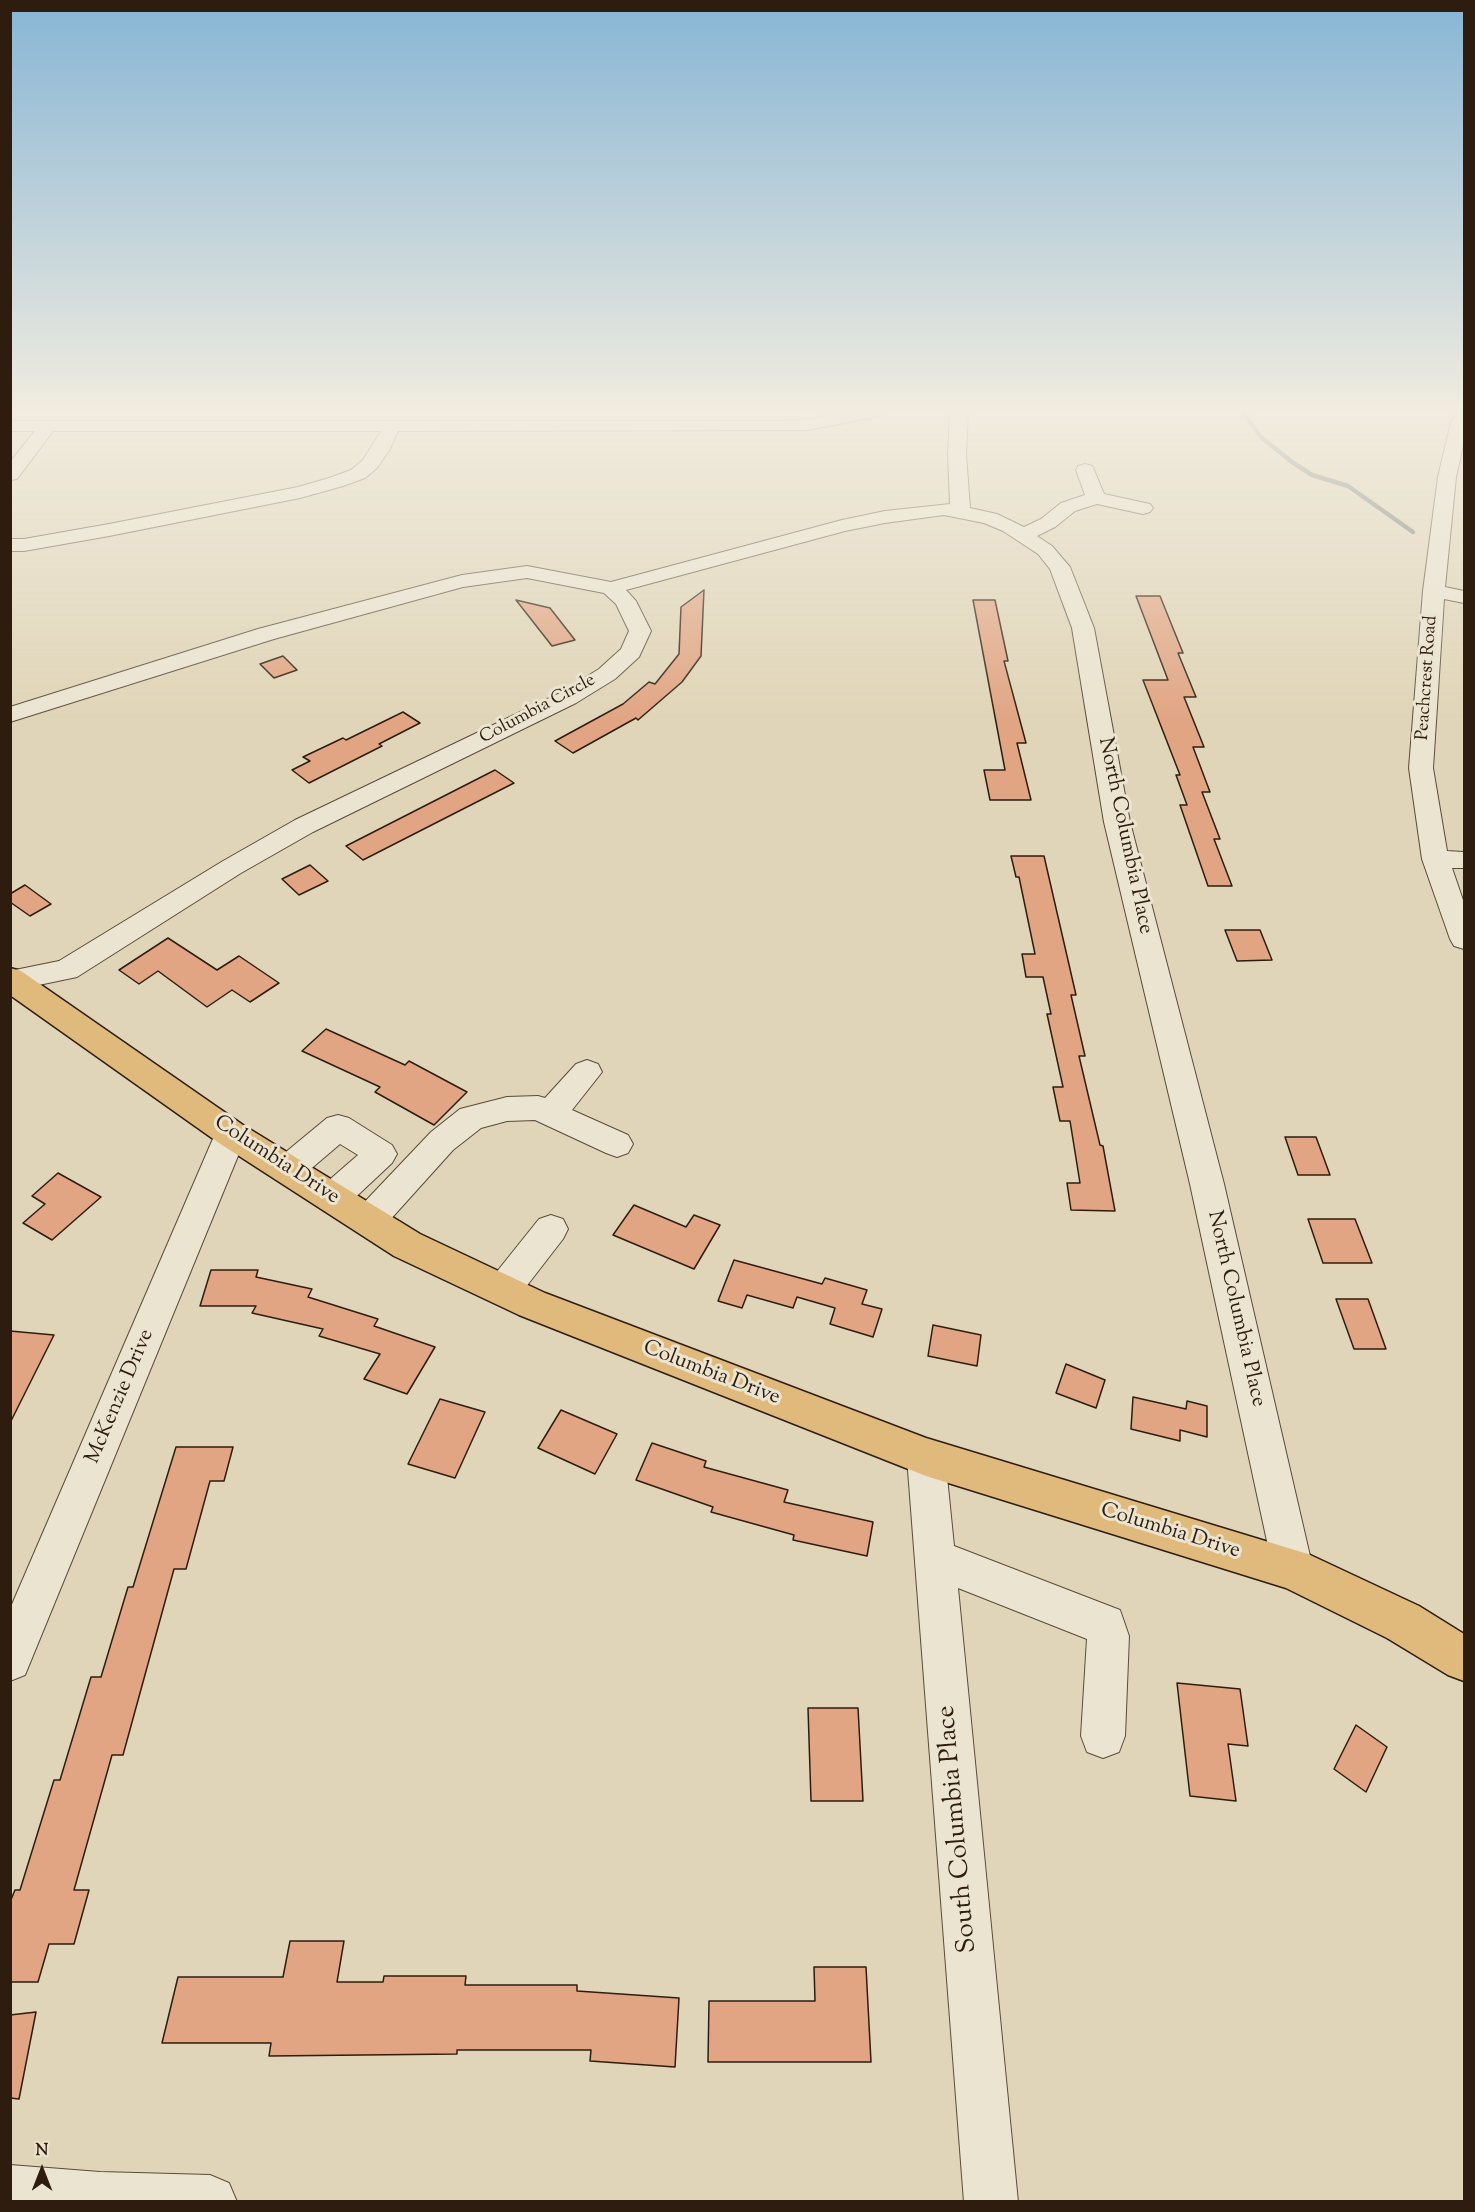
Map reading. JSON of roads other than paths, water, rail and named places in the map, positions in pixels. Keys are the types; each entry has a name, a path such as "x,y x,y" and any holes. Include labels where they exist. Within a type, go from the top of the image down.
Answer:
{"main road":[{"name":"Columbia Drive","path":"11,980 231,1134 368,1221 407,1245 532,1304 926,1457 1293,1569 1403,1622 1464,1659"}],"street":[{"path":"10,545 24,545 188,514"},
{"name":"North Columbia Place","path":"611,588 842,526 907,514"},
{"name":"North Columbia Place","path":"974,514 990,518 1024,535 1045,550 1060,567 1083,628 1117,822 1206,1184 1293,1569"},
{"path":"1024,535 1048,524 1059,514"},
{"name":"Peachcrest Road","path":"1449,514 1434,591 1421,768 1435,859 1464,939"},
{"path":"10,715 266,634 462,581 527,572 611,588"},
{"name":"Columbia Circle","path":"11,980 67,970 232,867 304,826 568,698 607,674 631,652 640,631 625,601 618,592 611,588"},
{"path":"1434,591 1464,597"},
{"path":"1435,859 1464,860"},
{"path":"550,1113 587,1072"},
{"path":"368,1221 442,1141 471,1118 507,1109 538,1108 616,1144"},
{"path":"287,1170 338,1127 381,1154 332,1197"},
{"name":"McKenzie Drive","path":"10,1660 231,1134"},
{"path":"503,1290 551,1229"},
{"name":"South Columbia Place","path":"926,1457 991,2202"},
{"path":"936,1559 1105,1625 1108,1636 1103,1736"},
{"path":"10,2192 100,2199 210,2202"}],"waterway":[{"path":"1388,514 1413,532"}]}
